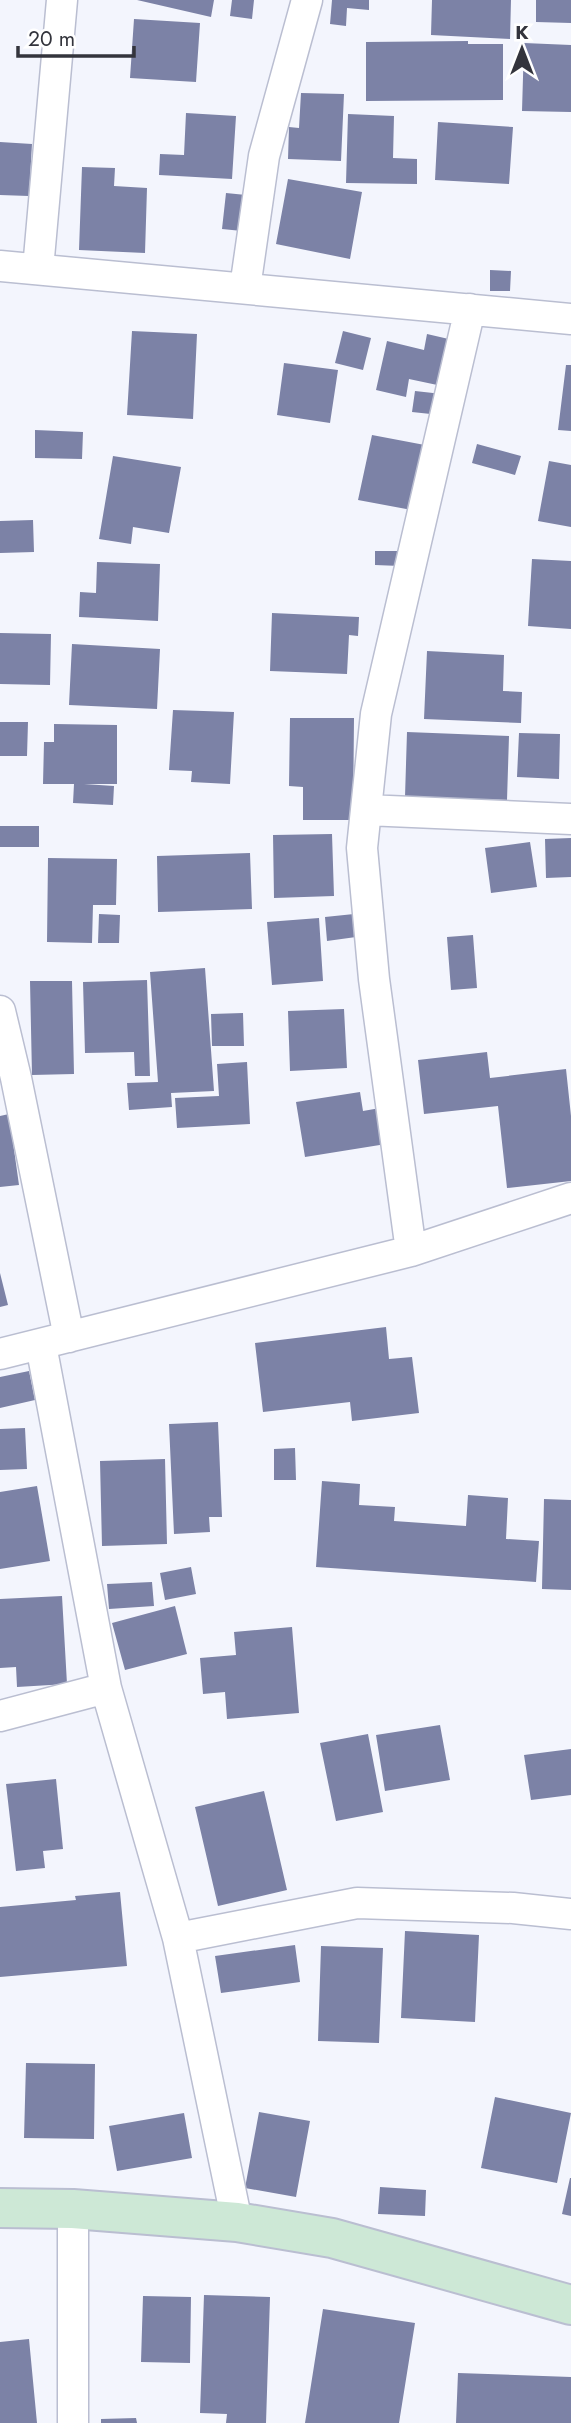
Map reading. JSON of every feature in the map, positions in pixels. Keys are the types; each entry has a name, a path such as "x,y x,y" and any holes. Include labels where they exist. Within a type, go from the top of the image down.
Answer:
{"street":[{"path":"38,269 62,0"},
{"path":"245,288 264,156 307,0"},
{"path":"0,266 571,319"},
{"path":"411,1251 374,979 362,848 376,714 470,309"},
{"path":"366,810 571,819"},
{"path":"0,1012 16,1078 106,1688 178,1938 236,2222"},
{"path":"0,1354 411,1251 571,1198"},
{"path":"0,1716 106,1688"},
{"path":"178,1938 357,1903 513,1908 571,1914"},
{"path":"0,2208 73,2209 236,2222 332,2238 571,2305"},
{"path":"72,2423 73,2209"}],"building":[{"path":"137,0 214,0 211,17"},
{"path":"232,0 254,0 252,19 230,16"},
{"path":"332,0 369,0 369,10 347,8 346,26 330,24"},
{"path":"432,0 511,0 510,39 431,35"},
{"path":"536,0 571,0 571,23 536,22"},
{"path":"134,19 200,23 196,82 130,78"},
{"path":"468,41 468,44 503,44 503,100 366,101 366,42"},
{"path":"524,43 571,45 571,112 522,111"},
{"path":"301,93 344,94 341,161 288,159 289,127 299,128"},
{"path":"186,113 236,116 232,179 159,175 160,154 184,155"},
{"path":"348,114 394,116 393,158 417,159 417,184 346,183"},
{"path":"438,122 513,127 509,184 435,180"},
{"path":"0,142 32,144 29,196 0,195"},
{"path":"82,167 115,168 114,186 147,188 145,253 79,250"},
{"path":"288,179 362,192 350,259 276,244"},
{"path":"226,193 246,195 242,231 222,229"},
{"path":"490,270 511,271 510,291 490,291"},
{"path":"132,331 197,334 193,419 127,415"},
{"path":"343,331 371,338 363,370 335,363"},
{"path":"427,334 453,340 442,386 409,379 406,397 376,390 387,341 424,350"},
{"path":"284,363 338,370 330,423 277,415"},
{"path":"566,365 571,365 571,431 558,430"},
{"path":"415,391 442,394 440,415 412,412"},
{"path":"35,430 83,432 82,459 35,458"},
{"path":"372,435 430,446 417,511 358,500"},
{"path":"477,444 521,456 515,475 472,463"},
{"path":"113,456 181,467 169,533 133,527 131,544 99,539"},
{"path":"549,461 571,465 571,527 538,521"},
{"path":"33,520 34,552 0,553 0,521"},
{"path":"375,551 401,551 400,566 375,565"},
{"path":"532,559 571,561 571,629 528,626"},
{"path":"97,562 160,564 158,621 79,617 80,592 96,593"},
{"path":"272,613 359,617 358,636 349,635 347,674 270,671"},
{"path":"0,633 51,634 50,685 0,684"},
{"path":"72,644 160,649 157,709 69,705"},
{"path":"427,651 504,655 503,691 522,692 521,723 424,719"},
{"path":"173,710 234,712 230,784 191,782 192,771 169,770"},
{"path":"290,718 354,718 353,820 303,820 303,787 289,786"},
{"path":"0,722 28,722 27,756 0,756"},
{"path":"54,724 117,725 117,784 84,784 114,786 113,805 73,803 74,784 43,784 44,742 54,742"},
{"path":"407,732 509,736 507,800 405,797"},
{"path":"519,733 560,734 559,779 517,777"},
{"path":"0,826 39,826 39,847 0,847"},
{"path":"332,834 334,896 274,898 273,835"},
{"path":"571,838 571,877 546,878 545,839"},
{"path":"530,842 537,887 491,893 485,848"},
{"path":"250,853 252,909 158,912 157,856"},
{"path":"48,858 117,859 116,905 93,905 92,943 47,942"},
{"path":"99,914 120,915 119,943 98,943"},
{"path":"354,914 356,937 327,941 325,917"},
{"path":"319,918 323,981 272,985 267,922"},
{"path":"473,935 477,988 451,990 447,937"},
{"path":"205,968 214,1091 171,1093 172,1107 129,1110 127,1083 158,1082 150,972"},
{"path":"147,980 150,1076 135,1076 134,1052 85,1053 83,982"},
{"path":"30,981 72,981 74,1074 32,1075"},
{"path":"344,1009 347,1068 290,1071 288,1011"},
{"path":"243,1013 244,1046 212,1046 211,1014"},
{"path":"487,1052 490,1078 566,1069 571,1116 571,1181 507,1188 498,1106 424,1114 418,1060"},
{"path":"247,1062 250,1124 177,1128 175,1098 219,1096 217,1064"},
{"path":"360,1092 363,1111 380,1108 386,1144 305,1157 296,1102"},
{"path":"9,1114 19,1185 0,1187 0,1116"},
{"path":"0,1273 8,1305 0,1307"},
{"path":"386,1327 389,1359 412,1357 419,1413 352,1421 350,1402 263,1412 255,1343"},
{"path":"29,1371 35,1400 0,1408 0,1377"},
{"path":"218,1422 222,1517 209,1517 210,1532 174,1534 169,1424"},
{"path":"25,1428 27,1469 0,1470 0,1429"},
{"path":"295,1448 296,1480 274,1480 274,1449"},
{"path":"165,1459 167,1544 102,1546 100,1461"},
{"path":"322,1481 360,1484 359,1505 395,1507 394,1521 466,1526 468,1495 508,1498 506,1539 539,1541 536,1582 316,1567"},
{"path":"37,1486 50,1561 0,1569 0,1492"},
{"path":"544,1499 571,1500 571,1590 542,1589"},
{"path":"191,1567 196,1594 165,1600 160,1573"},
{"path":"152,1582 154,1606 109,1609 107,1584"},
{"path":"62,1596 67,1684 17,1687 16,1667 0,1668 0,1599"},
{"path":"175,1606 187,1654 125,1670 112,1623"},
{"path":"292,1627 299,1713 227,1719 225,1692 203,1694 200,1658 236,1655 234,1632"},
{"path":"440,1725 450,1780 385,1791 376,1735"},
{"path":"368,1734 383,1812 336,1821 320,1743"},
{"path":"571,1749 571,1795 531,1800 524,1755"},
{"path":"56,1779 63,1849 43,1851 45,1868 16,1871 6,1784"},
{"path":"264,1791 287,1890 218,1906 195,1807"},
{"path":"120,1892 127,1966 0,1977 0,1907 76,1900 75,1896"},
{"path":"405,1931 479,1935 475,2022 401,2018"},
{"path":"295,1945 300,1982 221,1993 215,1956"},
{"path":"321,1946 383,1948 379,2043 318,2041"},
{"path":"26,2063 95,2064 94,2139 24,2138"},
{"path":"495,2097 571,2113 557,2183 481,2168"},
{"path":"259,2112 310,2121 296,2197 245,2188"},
{"path":"184,2113 192,2158 117,2171 109,2126"},
{"path":"571,2178 571,2216 562,2214"},
{"path":"380,2187 426,2190 425,2216 378,2214"},
{"path":"204,2295 270,2297 266,2423 226,2423 227,2414 200,2413"},
{"path":"143,2296 191,2297 190,2363 141,2362"},
{"path":"323,2309 415,2323 399,2423 305,2423"},
{"path":"29,2339 37,2423 0,2423 0,2342"},
{"path":"458,2373 571,2377 571,2423 456,2423"},
{"path":"136,2418 137,2423 101,2423 101,2419"}]}
